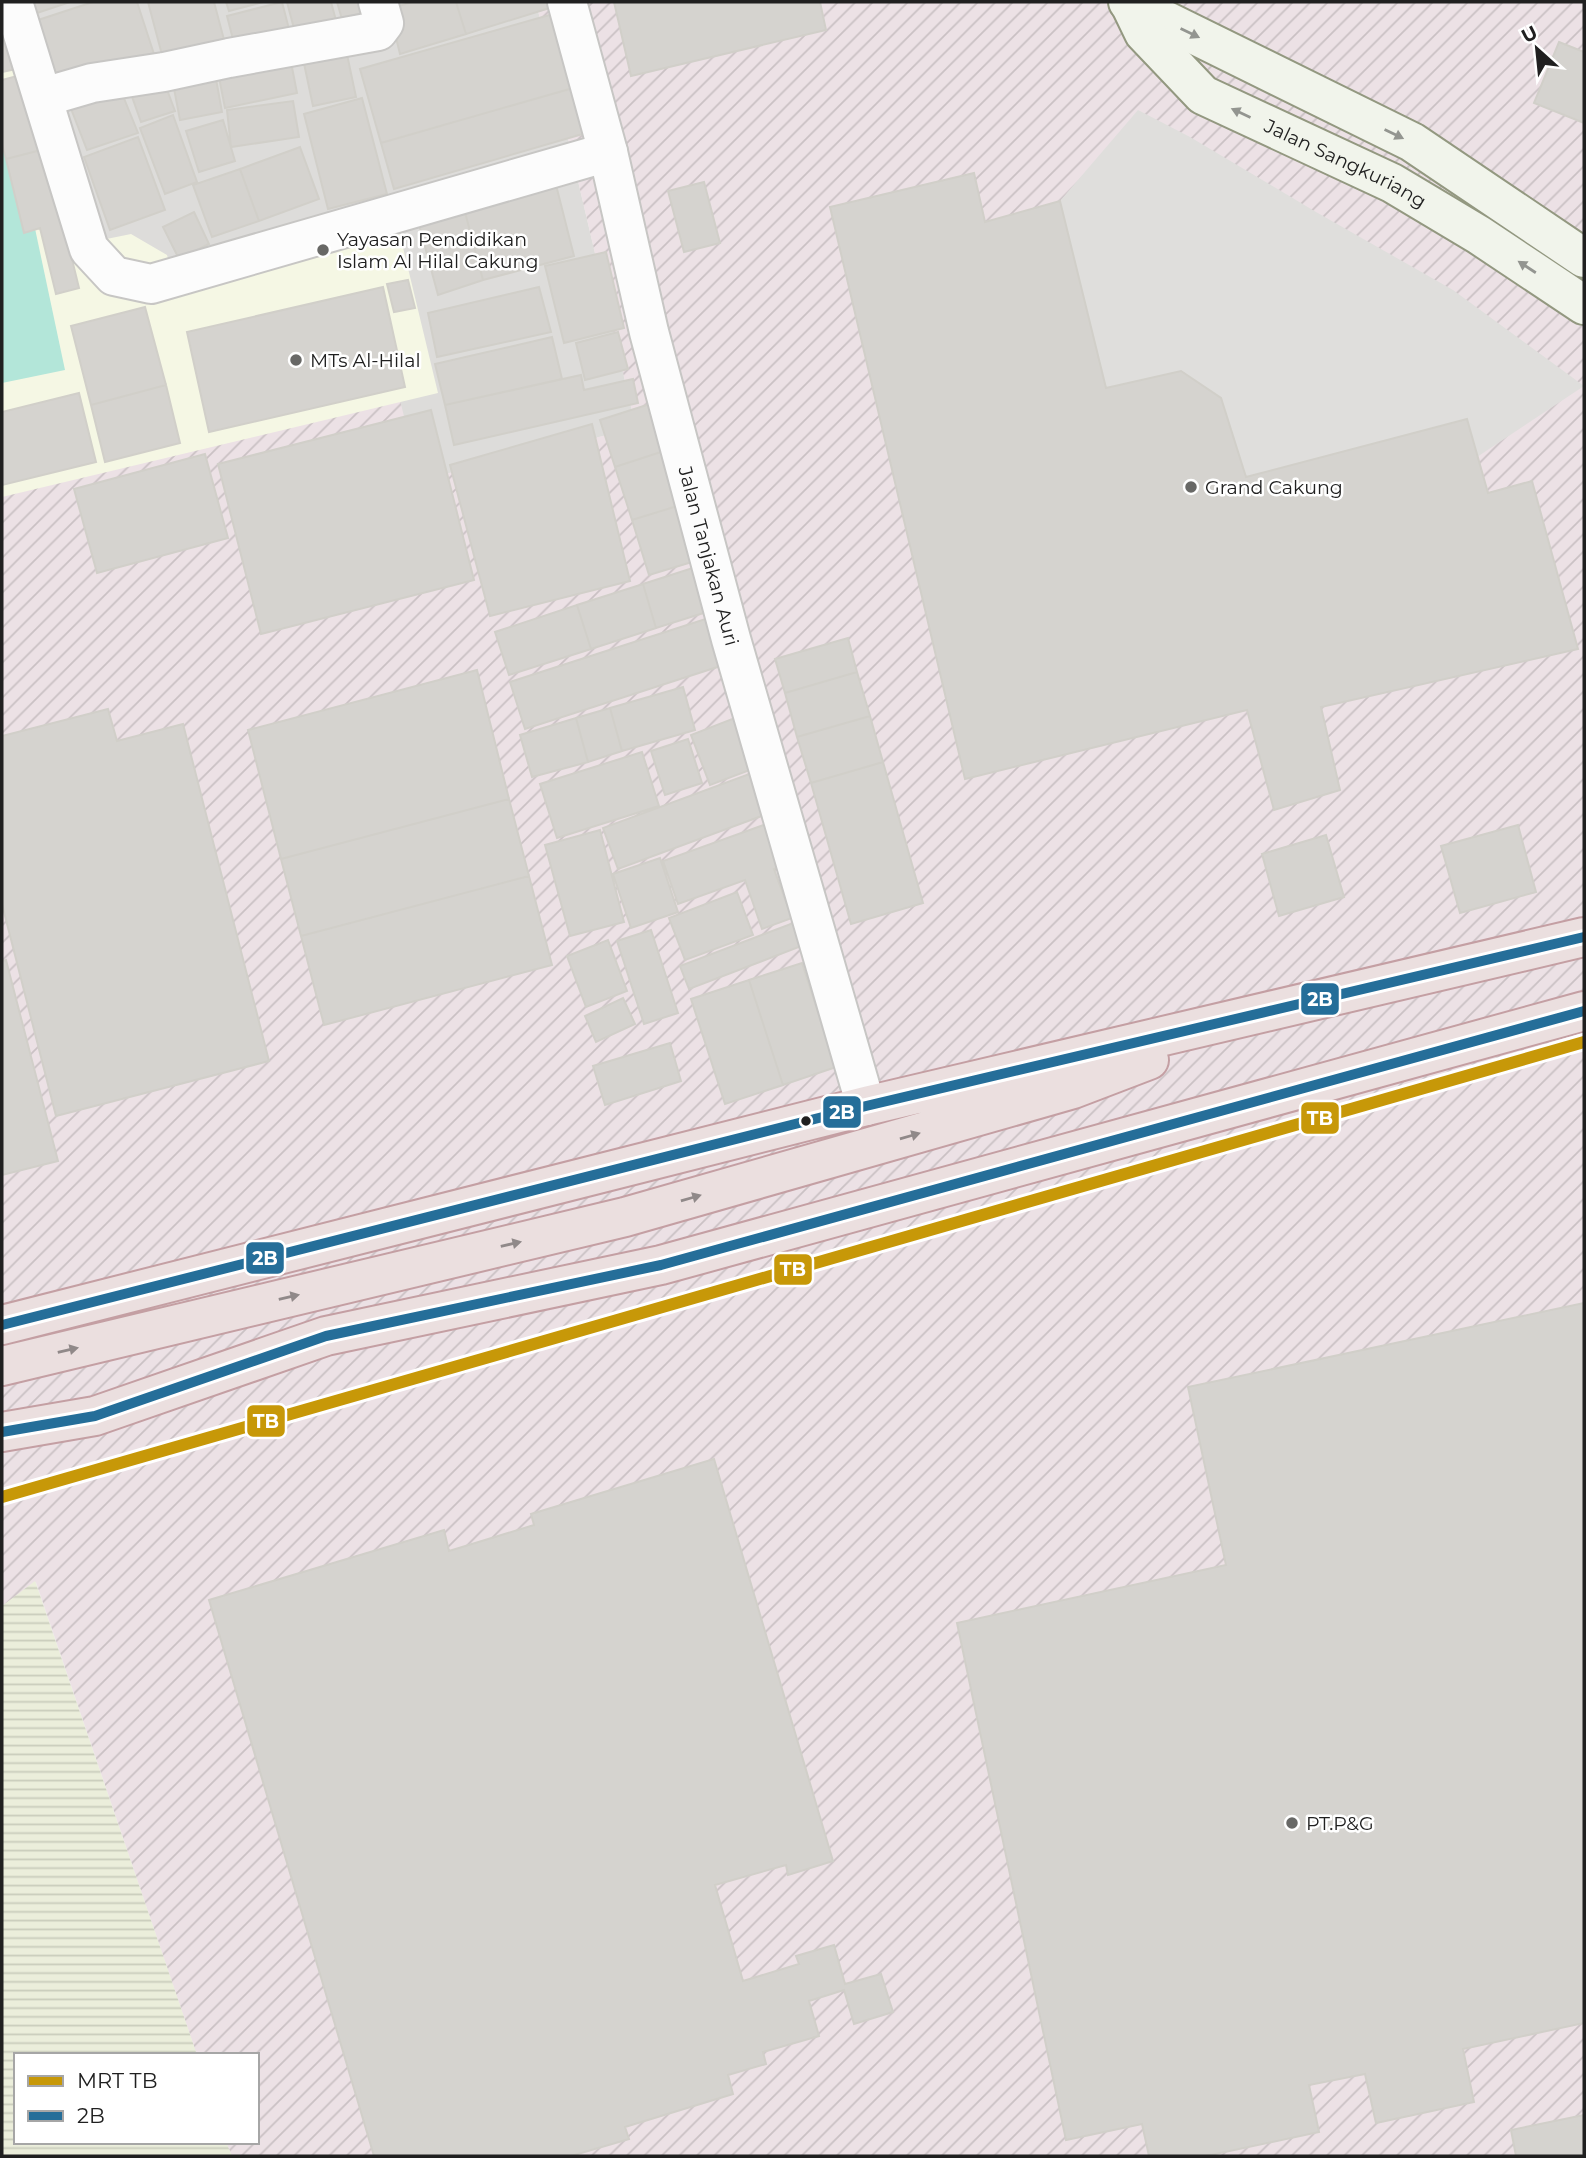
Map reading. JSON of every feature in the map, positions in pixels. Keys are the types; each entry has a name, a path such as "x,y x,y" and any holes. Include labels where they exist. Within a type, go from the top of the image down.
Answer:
{"highway":[{"path":"2,1325 866,1106 1584,937"},
{"path":"2,1366 625,1217 1073,1089 1297,1005"},
{"path":"2,1432 95,1416 326,1336 661,1265 1584,1011"}],"street":[{"path":"13,2 89,249 114,276 151,284 608,152"},
{"path":"44,97 92,83 378,31 384,23 378,2"},
{"name":"Jalan Tanjakan Auri","path":"567,2 608,152 649,332 731,639 866,1106"},
{"name":"Jalan Sangkuriang","path":"1128,2 1412,142 1584,258"},
{"name":"Jalan Sangkuriang","path":"1128,2 1144,33 1203,95 1392,183 1479,235 1584,305"}],"shaded area":[{"path":"2,2 536,2 636,428 420,481 82,291"},
{"name":"Yayasan Pendidikan Islam Al Hilal Cakung","path":"2,2 77,245 131,234 167,255 171,269 394,210 438,393 2,497"},
{"path":"536,2 1584,2 1584,2156 232,2156 227,2144 259,2144 259,2053 196,2053 36,1582 2,1606 2,11 82,291 356,225 420,480 636,428"},
{"path":"1138,110 1190,137 1453,290 1584,386 1477,457 1466,419 1246,477 1221,398 1182,371 1106,388 1060,201"},
{"path":"35,1581 196,2053 14,2053 14,2144 227,2144 232,2156 2,2156 2,1606"}],"green space":[{"path":"2,73 65,370 2,383"}],"building":[{"path":"2,2 21,68 2,72"},
{"path":"23,2 70,2 28,16"},
{"path":"93,2 137,2 154,54 50,89 29,23"},
{"path":"148,2 214,2 227,51 165,66"},
{"path":"226,2 263,2 229,11"},
{"path":"282,2 291,37 236,51 227,16"},
{"path":"287,2 331,2 338,28 297,40"},
{"path":"337,2 373,2 375,9 342,19"},
{"path":"412,2 456,2 466,34 400,54 389,9"},
{"path":"456,2 555,2 556,6 466,34"},
{"path":"614,2 820,2 826,30 631,76"},
{"path":"560,12 580,86 381,143 360,69"},
{"path":"1559,42 1584,52 1584,123 1534,103"},
{"path":"345,45 356,97 313,106 302,54"},
{"path":"289,52 297,93 225,108 217,67"},
{"path":"214,68 222,112 180,120 172,78"},
{"path":"25,74 45,149 6,159 2,144 2,80"},
{"path":"163,79 175,111 141,122 130,91"},
{"path":"119,86 138,133 87,150 70,106"},
{"path":"580,86 593,131 394,189 381,143"},
{"path":"362,98 387,194 328,209 304,114"},
{"path":"293,101 299,137 231,147 227,110"},
{"path":"173,115 197,182 165,194 140,128"},
{"path":"223,120 235,161 199,172 186,131"},
{"path":"138,137 165,210 110,230 84,157"},
{"path":"300,147 319,199 259,221 240,169"},
{"path":"45,149 79,288 56,294 40,228 24,233 6,159"},
{"path":"240,169 259,221 212,237 193,185"},
{"name":"Grand Cakung","path":"974,173 985,222 1060,201 1106,388 1181,371 1221,398 1246,477 1467,419 1488,493 1532,481 1578,649 1321,707 1340,790 1274,810 1247,710 965,779 830,207"},
{"path":"554,177 574,256 483,280 462,201"},
{"path":"704,182 720,243 684,252 668,191"},
{"path":"462,201 483,280 438,295 417,217"},
{"path":"194,212 209,244 179,259 163,227"},
{"path":"606,252 624,328 564,343 545,266"},
{"path":"408,280 415,308 394,312 387,284"},
{"name":"MTs Al-Hilal","path":"383,287 405,387 209,432 187,332"},
{"path":"539,287 551,332 437,357 428,313"},
{"path":"145,307 166,385 91,405 71,326"},
{"path":"618,332 628,369 585,380 576,343"},
{"path":"552,337 562,379 445,405 435,364"},
{"path":"581,375 584,390 633,379 638,403 454,445 445,405"},
{"path":"166,385 180,443 105,462 91,405"},
{"path":"79,393 96,462 2,485 2,412"},
{"path":"656,402 670,449 615,467 600,420"},
{"path":"431,410 474,580 261,634 218,464"},
{"path":"592,424 630,581 490,616 450,465"},
{"path":"670,449 687,503 632,520 615,467"},
{"path":"205,454 228,538 97,573 74,489"},
{"path":"687,503 705,558 649,575 632,520"},
{"path":"699,566 713,610 656,628 643,584"},
{"path":"643,584 656,628 591,649 577,605"},
{"path":"577,605 591,649 509,675 495,632"},
{"path":"718,615 733,662 525,729 510,682"},
{"path":"848,638 857,672 785,693 775,659"},
{"path":"477,670 509,799 281,859 248,730"},
{"path":"857,672 870,716 797,737 785,693"},
{"path":"683,687 695,730 622,751 610,708"},
{"path":"610,708 622,751 588,762 576,718"},
{"path":"108,709 117,741 183,724 269,1061 56,1116 2,904 2,736"},
{"path":"740,716 758,767 710,785 691,735"},
{"path":"870,716 883,762 811,783 797,737"},
{"path":"576,718 588,762 532,777 520,735"},
{"path":"688,739 702,783 665,795 651,751"},
{"path":"642,752 659,806 557,838 540,784"},
{"path":"883,762 923,903 851,924 811,783"},
{"path":"752,773 767,814 618,869 603,828"},
{"path":"509,799 529,876 301,936 281,859"},
{"path":"772,822 787,864 774,869 792,918 762,929 745,880 678,904 663,861"},
{"path":"1518,825 1536,892 1460,913 1441,846"},
{"path":"600,830 624,922 570,936 545,845"},
{"path":"1326,835 1344,897 1279,916 1262,854"},
{"path":"660,858 678,912 631,928 613,874"},
{"path":"529,876 552,965 324,1025 301,936"},
{"path":"737,892 753,935 685,960 669,918"},
{"path":"796,922 804,945 689,989 680,966"},
{"path":"651,930 678,1013 644,1024 617,941"},
{"path":"608,940 627,991 586,1007 567,956"},
{"path":"6,960 58,1161 2,1175 2,961"},
{"path":"802,963 836,1067 783,1085 749,980"},
{"path":"749,980 783,1085 725,1104 691,999"},
{"path":"623,998 635,1024 596,1042 585,1016"},
{"path":"670,1043 681,1081 605,1105 593,1066"},
{"name":"PT.P&G","path":"1584,1303 1584,2023 1463,2049 1474,2102 1376,2123 1365,2074 1309,2085 1319,2132 1206,2156 1149,2156 1142,2124 1066,2140 957,1623 1226,1565 1188,1387"},
{"path":"714,1459 833,1861 788,1875 786,1865 715,1885 743,1981 799,1964 796,1956 834,1945 845,1984 881,1974 893,2012 854,2024 844,1990 809,2001 819,2036 763,2052 766,2064 728,2075 733,2094 625,2127 629,2139 571,2156 374,2156 209,1600 444,1530 449,1551 534,1525 531,1514"},
{"path":"1584,2115 1584,2156 1516,2156 1511,2130"}],"metro line":[{"name":"TB","path":"2,1497 1584,1042"}],"transit line":[{"name":"2B","path":"2,1325 866,1106 1584,937"},
{"name":"2B","path":"2,1432 95,1416 326,1336 661,1265 1584,1011"}],"place":[{"name":"Yayasan Pendidikan Islam Al Hilal Cakung","path":"323,250"},
{"name":"MTs Al-Hilal","path":"296,360"},
{"name":"Grand Cakung","path":"1191,487"},
{"name":"PT.P&G","path":"1292,1823"}]}
